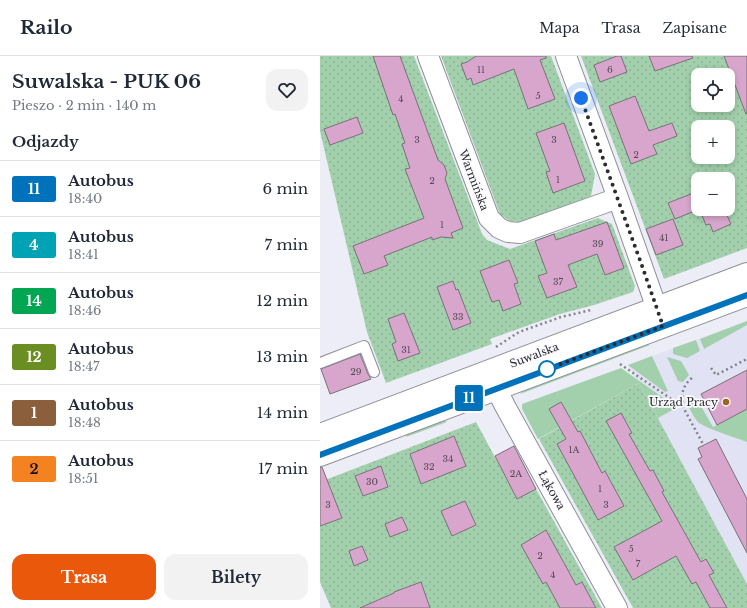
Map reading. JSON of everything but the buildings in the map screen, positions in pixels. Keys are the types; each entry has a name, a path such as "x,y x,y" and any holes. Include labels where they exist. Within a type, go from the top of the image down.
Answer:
{"street":[{"name":"Warmińska","path":"428,56 489,218 499,228 508,232 520,233 618,198"},
{"path":"566,56 660,317"},
{"name":"Suwalska","path":"320,455 492,380 660,317 747,274"},
{"name":"Suwalska","path":"660,317 747,295"},
{"name":"Suwalska","path":"320,434 492,380"},
{"name":"Łąkowa","path":"492,380 617,608"}],"lane":[{"path":"320,363 364,346 374,372"}],"path":[{"path":"494,348 519,332 561,317 598,309"},
{"path":"711,368 716,375 747,358"},
{"path":"620,364 683,407"},
{"path":"692,378 682,390 683,407 703,444"}],"shaded area":[{"path":"747,321 747,585 628,365"}],"green space":[{"path":"320,56 414,56 482,234 487,240 510,249 598,218 612,224 635,286 633,292 560,314 490,339 492,344 386,383 367,332 320,131"},
{"path":"441,56 551,56 595,174 591,196 523,222 510,221 500,214"},
{"path":"581,56 747,56 747,248 664,279"},
{"path":"747,321 747,325 704,349 700,339"},
{"path":"696,340 700,351 687,358 673,354 673,348"},
{"path":"646,343 650,345 520,394 525,389"},
{"path":"652,356 668,391 665,392 628,365"},
{"path":"667,357 681,361 689,375 683,382 678,381"},
{"path":"621,368 676,408 658,418 639,383 538,439 522,409 522,404"},
{"path":"639,383 747,584 747,608 633,608 539,439"},
{"path":"697,399 713,427 747,409 747,442 712,429 697,421 687,404"},
{"path":"442,419 447,422 406,437 407,433"},
{"path":"476,422 517,498 536,489 602,608 331,608 320,582 320,482"}],"bus line":[{"name":"11","path":"320,455 747,295"}],"place":[{"name":"Urząd Pracy","path":"726,402"}],"route":[{"path":"547,369 663,326 651,289 581,98"}]}
